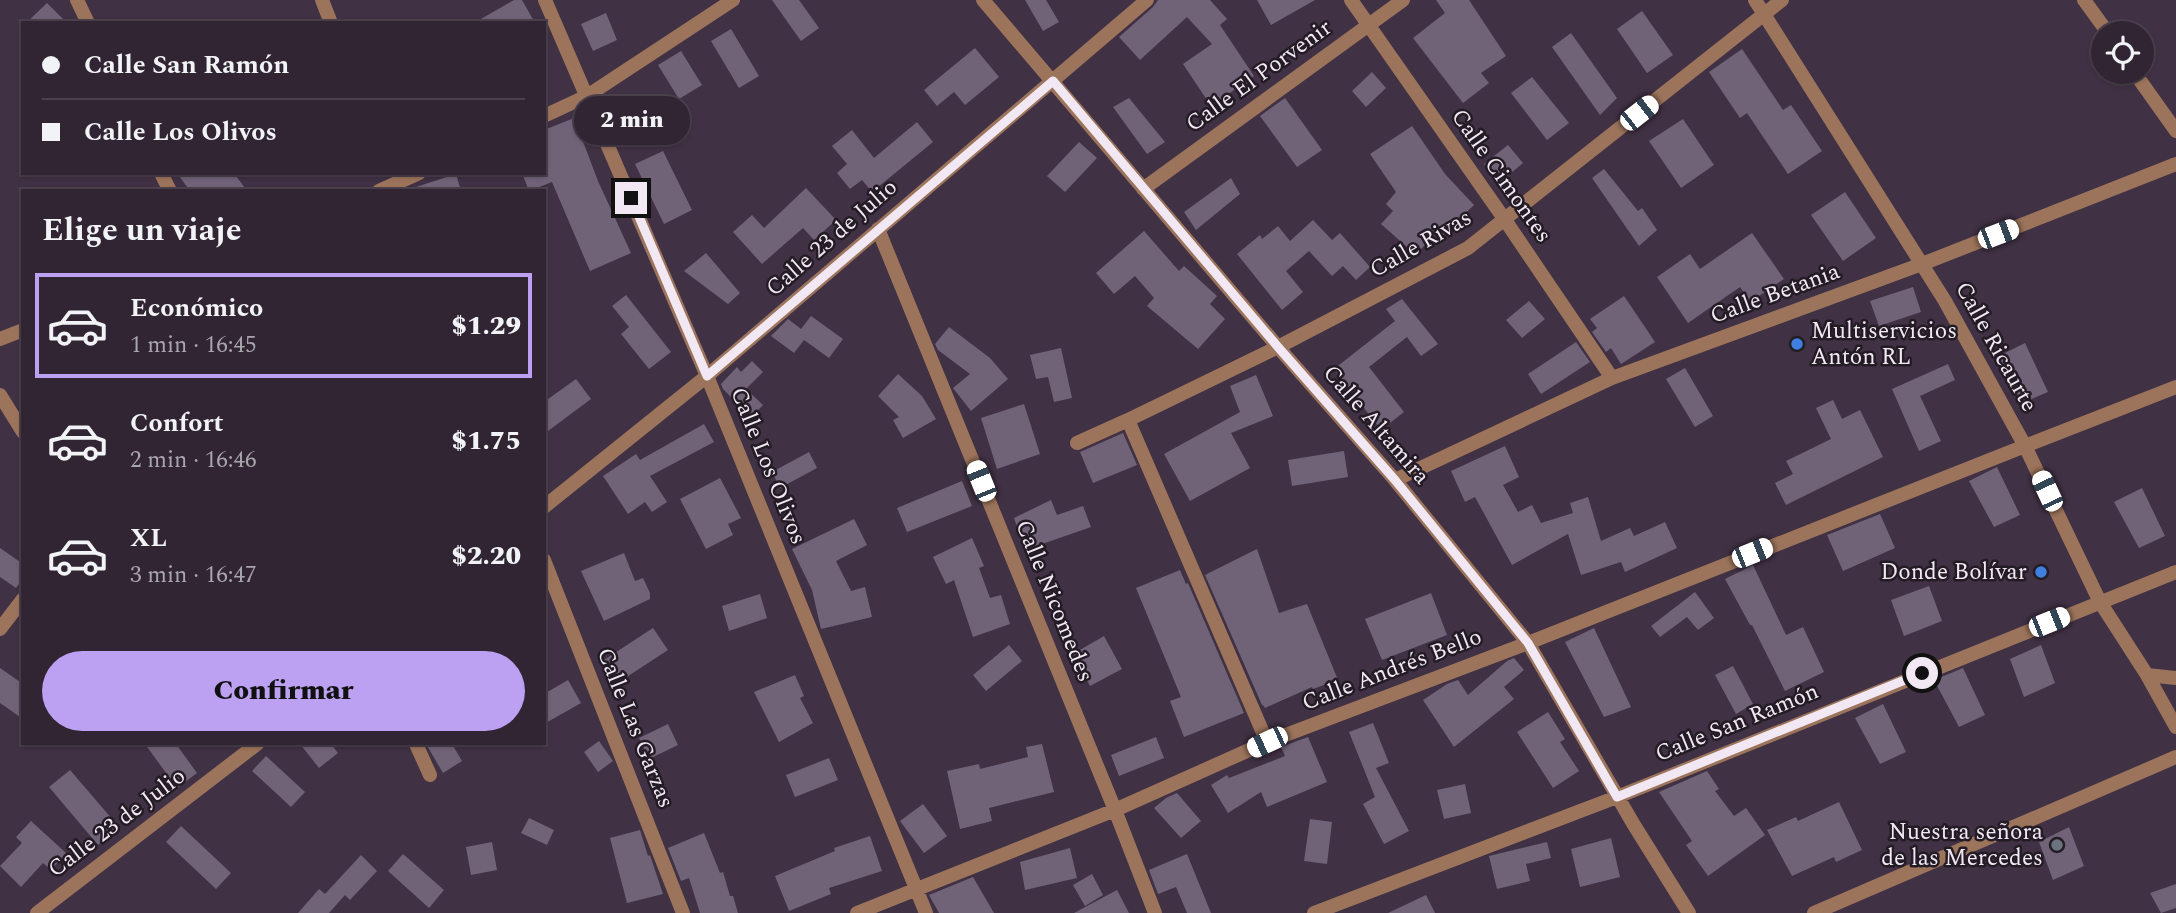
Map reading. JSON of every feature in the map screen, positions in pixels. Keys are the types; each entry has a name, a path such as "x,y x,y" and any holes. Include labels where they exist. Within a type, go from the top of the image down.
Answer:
{"street":[{"path":"77,0 87,21"},
{"path":"322,0 330,21"},
{"name":"Calle Los Olivos","path":"545,0 707,376 926,913"},
{"path":"546,115 587,96 733,0"},
{"name":"Calle Altamira","path":"983,0 1278,347 1395,480 1528,643 1617,797 1689,913"},
{"name":"Calle 23 de Julio","path":"546,505 707,376 1147,0"},
{"name":"Calle Cimontes","path":"1351,0 1612,379"},
{"name":"Calle El Porvenir","path":"1143,189 1403,0"},
{"name":"Calle Ricaurte","path":"1755,0 1945,301 2025,446 2100,602 2147,675 2176,727"},
{"name":"Calle Rivas","path":"1077,443 1128,421 1278,347 1468,248 1782,0"},
{"path":"2084,0 2099,21"},
{"path":"2143,84 2176,131"},
{"name":"Calle Betania","path":"1395,480 1612,379 1922,264 2176,164"},
{"path":"393,183 414,175"},
{"name":"Calle Nicomedes","path":"878,229 1115,810 1154,913"},
{"path":"0,339 21,331"},
{"name":"Calle Andrés Bello","path":"857,913 1115,810 1267,742 1528,643 2176,387"},
{"path":"0,395 21,429"},
{"path":"1128,421 1267,742"},
{"name":"Calle Las Garzas","path":"546,565 683,913"},
{"name":"Calle San Ramón","path":"1314,913 1617,797 2176,572"},
{"path":"0,629 21,602"},
{"path":"2147,675 2176,678"},
{"path":"416,745 430,775"},
{"name":"Calle 23 de Julio","path":"37,913 249,746"},
{"path":"1814,913 2176,757"}],"building":[{"path":"514,0 522,0 534,21 477,21"},
{"path":"772,0 799,0 819,28 801,41"},
{"path":"1025,0 1046,0 1059,22 1043,31"},
{"path":"1158,0 1210,0 1227,19 1220,25 1254,76 1211,106 1183,64 1212,44 1187,17 1140,60 1119,37"},
{"path":"1257,0 1315,0 1271,25"},
{"path":"1436,0 1469,0 1506,56 1481,73 1489,83 1463,103 1413,38 1445,13"},
{"path":"47,3 65,21 28,21"},
{"path":"1642,11 1673,55 1647,73 1617,29"},
{"path":"606,13 617,40 593,51 581,24"},
{"path":"731,29 759,76 739,88 711,41"},
{"path":"1571,33 1617,98 1600,115 1552,47"},
{"path":"975,48 999,77 965,105 954,92 937,106 924,90"},
{"path":"1742,49 1783,110 1791,105 1822,151 1788,174 1747,113 1740,118 1709,72"},
{"path":"681,51 702,85 679,99 658,65"},
{"path":"1372,72 1386,88 1366,107 1352,91"},
{"path":"1532,77 1569,123 1547,140 1511,93"},
{"path":"1129,98 1165,142 1147,154 1113,107"},
{"path":"1285,98 1322,150 1297,167 1260,116"},
{"path":"574,118 598,181 631,253 590,271 552,182 528,189 523,175 546,175 546,129"},
{"path":"1683,119 1714,165 1681,188 1649,141"},
{"path":"917,122 933,142 872,192 862,180 850,189 837,173 847,164 832,146 852,130 874,158"},
{"path":"1412,126 1445,174 1474,205 1442,236 1437,231 1416,255 1381,224 1393,211 1386,204 1396,192 1370,154"},
{"path":"1079,142 1097,158 1065,192 1047,176"},
{"path":"1508,145 1523,163 1499,183 1484,164"},
{"path":"663,151 692,210 664,224 635,164"},
{"path":"1604,169 1638,211 1642,208 1657,230 1639,246 1592,178"},
{"path":"178,175 235,175 246,189 189,189"},
{"path":"456,175 460,189 413,189"},
{"path":"1231,178 1240,194 1196,230 1184,212"},
{"path":"806,188 836,220 814,240 803,228 762,264 733,232 752,215 764,228"},
{"path":"1845,192 1876,238 1843,261 1811,215"},
{"path":"1313,220 1332,240 1340,233 1370,267 1356,280 1343,266 1332,276 1309,251 1286,271 1303,292 1282,310 1237,254 1260,235 1262,239 1278,226 1290,241"},
{"path":"1144,231 1179,271 1184,266 1217,296 1210,304 1225,319 1198,349 1147,306 1154,298 1135,276 1114,294 1096,273"},
{"path":"1752,233 1784,279 1750,302 1740,287 1688,323 1657,277 1690,254 1700,269"},
{"path":"706,253 740,293 728,304 684,271"},
{"path":"1913,287 1921,312 1879,326 1870,301"},
{"path":"626,295 671,352 649,369 621,334 629,327 612,306"},
{"path":"1624,296 1655,342 1621,364 1611,348 1606,352 1592,332 1597,328 1590,319"},
{"path":"1402,299 1438,344 1421,356 1407,337 1369,367 1404,412 1381,430 1334,369 1395,321 1386,309"},
{"path":"1529,301 1545,319 1522,338 1506,320"},
{"path":"811,316 843,339 829,358 804,340 794,353 771,336 788,319 801,329"},
{"path":"949,327 990,358 1008,379 971,411 953,388 970,374 938,350 935,344"},
{"path":"1576,342 1590,362 1541,394 1528,374"},
{"path":"2025,343 2048,392 2022,403 1997,357"},
{"path":"1061,348 1072,398 1054,402 1048,377 1036,379 1030,355"},
{"path":"752,361 763,372 746,389 763,405 751,417 721,384 737,367 741,372"},
{"path":"1948,364 1955,380 1920,396 1941,441 1919,451 1892,389"},
{"path":"1685,368 1713,416 1695,427 1666,379"},
{"path":"898,374 922,396 936,419 903,438 893,420 899,417 878,396"},
{"path":"1256,375 1273,416 1231,433 1250,468 1190,501 1164,454 1240,412 1230,386"},
{"path":"576,379 591,399 546,433 546,401"},
{"path":"1833,400 1842,419 1860,410 1883,457 1786,505 1775,483 1793,474 1786,461 1831,439 1816,408"},
{"path":"1024,404 1040,454 997,469 981,418"},
{"path":"704,424 714,442 650,476 667,502 652,512 645,502 628,514 603,476 636,454 640,460"},
{"path":"1123,433 1137,465 1093,483 1080,452"},
{"path":"1505,446 1519,477 1503,485 1518,512 1532,505 1541,523 1573,513 1570,503 1588,497 1601,541 1630,528 1634,536 1665,522 1677,548 1625,572 1621,562 1581,575 1568,534 1512,565 1475,497 1465,502 1451,471"},
{"path":"1344,451 1348,477 1292,486 1288,460"},
{"path":"809,452 817,468 780,488 772,472"},
{"path":"1997,467 2020,515 1994,527 1969,481"},
{"path":"720,478 741,518 728,524 733,535 706,549 680,499"},
{"path":"962,481 972,506 907,532 897,508"},
{"path":"2142,488 2165,536 2139,548 2114,502"},
{"path":"1051,500 1057,515 1083,506 1091,527 1025,550 1014,518"},
{"path":"1880,514 1895,548 1843,571 1827,535"},
{"path":"854,519 867,545 836,561 851,591 865,587 872,617 821,629 812,590 792,549"},
{"path":"972,538 984,566 979,568 990,598 1001,595 1010,624 973,637 954,580 946,584 933,557"},
{"path":"0,548 21,563 21,581 16,588 0,577"},
{"path":"1257,549 1279,613 1307,604 1338,680 1313,689 1312,687 1265,708 1205,575"},
{"path":"624,553 635,581 643,578 650,599 604,621 581,571"},
{"path":"1753,565 1786,635 1803,627 1824,672 1785,691 1725,579"},
{"path":"1180,570 1244,713 1184,737 1170,701 1181,697 1136,588"},
{"path":"1929,586 1942,621 1904,636 1891,600"},
{"path":"1695,592 1714,618 1698,630 1687,617 1660,637 1651,626"},
{"path":"1431,593 1447,635 1382,660 1365,619"},
{"path":"760,594 767,618 729,631 722,606"},
{"path":"653,628 668,650 619,682 604,660"},
{"path":"1594,628 1631,707 1604,717 1565,642"},
{"path":"1104,636 1122,669 1090,686 1073,654"},
{"path":"1009,645 1022,661 986,691 973,675"},
{"path":"2041,645 2055,683 2024,697 2010,659"},
{"path":"1514,658 1524,670 1504,687 1514,699 1454,747 1423,700 1458,680 1468,695"},
{"path":"1733,666 1753,704 1736,714 1715,675"},
{"path":"0,668 21,683 21,718 0,703"},
{"path":"1963,668 1985,715 1959,727 1934,680"},
{"path":"795,675 804,696 800,698 813,723 779,742 754,692"},
{"path":"568,680 581,703 546,723 546,693"},
{"path":"1883,704 1906,752 1880,764 1855,718"},
{"path":"1548,712 1565,739 1560,742 1579,771 1553,788 1517,732"},
{"path":"1373,723 1389,763 1376,768 1409,831 1384,844 1363,804 1375,797 1349,732"},
{"path":"668,724 678,745 649,759 639,738"},
{"path":"1156,737 1164,758 1119,776 1111,755"},
{"path":"1308,737 1327,782 1267,807 1261,792 1228,813 1211,785 1227,775 1229,778 1285,756 1281,747"},
{"path":"599,741 613,761 598,772 584,752"},
{"path":"1042,744 1054,792 989,808 992,821 960,829 947,771 979,764 980,769 1028,757 1026,747"},
{"path":"146,745 177,745 197,773 177,788"},
{"path":"301,745 332,745 338,753 319,768"},
{"path":"427,745 453,745 462,761 443,773"},
{"path":"266,756 305,792 291,807 252,771"},
{"path":"829,758 838,780 795,797 786,775"},
{"path":"70,770 119,827 98,845 49,787"},
{"path":"1707,771 1719,789 1715,791 1734,816 1746,808 1765,835 1708,876 1686,845 1692,841 1659,792"},
{"path":"1465,784 1471,813 1444,819 1437,790"},
{"path":"1177,793 1201,821 1181,838 1154,808"},
{"path":"1839,802 1862,850 1836,862 1834,857 1792,876 1767,830 1796,817 1798,821"},
{"path":"923,804 947,836 924,853 900,821"},
{"path":"529,818 554,830 547,845 521,833"},
{"path":"1310,819 1332,822 1327,864 1304,861"},
{"path":"31,821 66,853 51,870 43,863 21,887 0,866 22,843 16,837"},
{"path":"181,826 231,873 216,889 166,842"},
{"path":"2069,827 2084,866 2053,880 2039,842"},
{"path":"640,830 663,894 627,903 610,838"},
{"path":"704,833 720,873 723,872 738,913 700,913 689,878 681,881 668,848"},
{"path":"870,836 882,871 829,888 831,894 789,911 775,876 835,851 834,848"},
{"path":"1611,838 1620,877 1580,887 1571,849"},
{"path":"492,842 497,870 471,875 466,847"},
{"path":"1547,842 1551,858 1526,864 1530,881 1497,889 1489,856"},
{"path":"1070,848 1077,878 1025,890 1020,862"},
{"path":"403,854 444,890 429,908 388,871"},
{"path":"1187,854 1211,913 1187,913 1176,887 1158,894 1149,870"},
{"path":"361,855 377,871 350,900 345,895 329,913 298,913 319,889 325,894"},
{"path":"1092,874 1103,895 1085,906 1073,885"},
{"path":"973,877 994,913 939,913 929,895"},
{"path":"2176,884 2176,908 2161,913 2150,893"},
{"path":"1117,890 1129,913 1074,913"},
{"path":"1426,895 1435,913 1388,913"}],"place":[{"name":"Multiservicios Antón RL","path":"1797,344"},
{"name":"Donde Bolívar","path":"2041,572"},
{"name":"Nuestra señora de las Mercedes","path":"2057,845"}],"route":[{"path":"631,198 707,376 1053,81 1278,347 1395,480 1528,643 1617,797 1922,673"}]}
